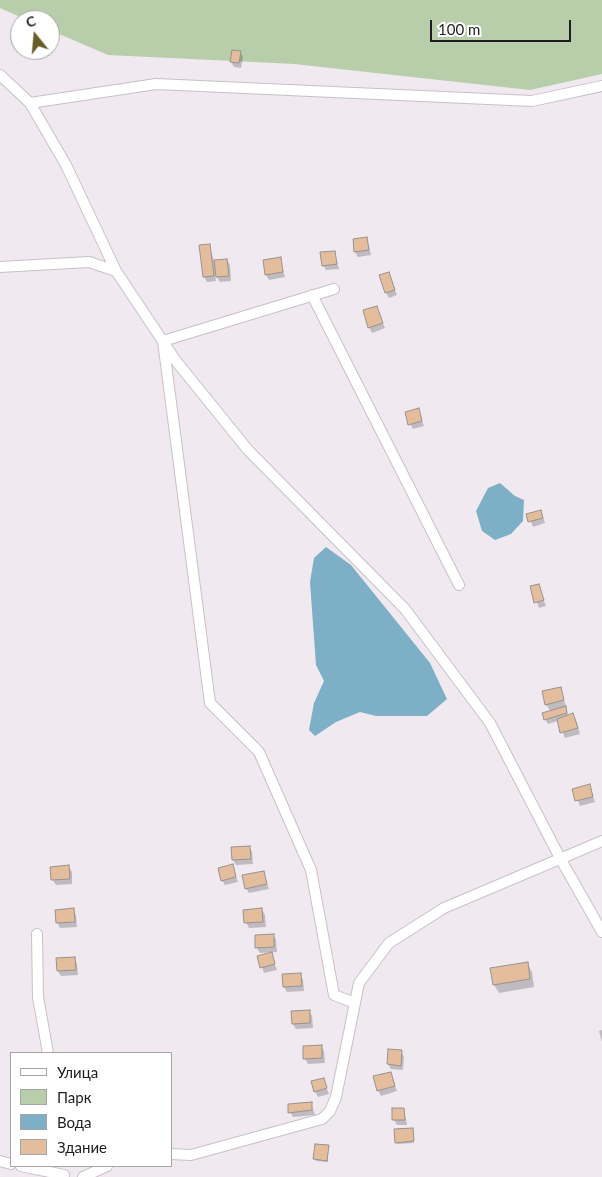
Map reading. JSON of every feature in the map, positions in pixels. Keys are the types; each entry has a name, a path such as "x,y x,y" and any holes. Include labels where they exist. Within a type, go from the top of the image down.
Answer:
{"street":[{"path":"0,75 30,103 66,165 116,271 176,362 248,450 406,609 490,724 560,858 602,932"},
{"path":"30,103 156,84 532,101 602,86"},
{"path":"0,267 89,262 116,271"},
{"path":"163,341 334,289"},
{"path":"312,295 459,585"},
{"path":"163,341 210,703 259,752 311,870 334,995 355,1003"},
{"path":"172,1154 191,1155 322,1119 330,1111 336,1097 359,983 389,943 444,908 602,841"},
{"path":"37,934 38,997 48,1052"},
{"path":"28,1167 64,1172"},
{"path":"83,1177 105,1167"}],"green space":[{"path":"0,0 602,0 602,74 530,90 294,64 108,55 60,34 60,10 10,10 10,12 0,8"}],"water":[{"path":"500,483 515,496 524,500 523,521 511,534 495,540 482,531 476,511 488,488"},
{"path":"326,547 351,565 430,663 447,699 427,716 376,716 360,712 336,722 315,736 309,730 314,703 324,681 316,665 310,582 314,558"}],"building":[{"path":"232,50 241,51 239,63 230,62"},
{"path":"367,237 369,250 354,252 353,239"},
{"path":"210,244 214,276 203,277 199,245"},
{"path":"335,251 337,264 322,266 320,252"},
{"path":"281,257 283,272 265,275 263,260"},
{"path":"227,259 229,276 216,277 214,260"},
{"path":"389,272 395,290 385,293 379,275"},
{"path":"377,306 383,323 368,328 363,310"},
{"path":"419,408 422,421 408,425 405,412"},
{"path":"541,510 543,518 528,522 526,514"},
{"path":"539,584 544,600 534,603 530,586"},
{"path":"561,687 564,700 545,705 542,691"},
{"path":"566,706 567,713 544,720 542,713"},
{"path":"573,713 578,728 560,733 557,719"},
{"path":"590,784 593,797 575,801 572,789"},
{"path":"250,846 251,859 232,860 231,847"},
{"path":"233,864 236,877 221,881 218,868"},
{"path":"69,865 70,879 51,880 50,867"},
{"path":"264,871 267,884 245,889 242,875"},
{"path":"74,908 75,922 56,923 55,910"},
{"path":"262,908 263,922 244,923 243,910"},
{"path":"274,934 274,947 255,948 255,935"},
{"path":"272,952 275,964 260,968 257,956"},
{"path":"75,957 76,970 57,971 56,958"},
{"path":"528,962 530,979 493,985 490,968"},
{"path":"301,973 302,986 283,987 282,974"},
{"path":"310,1010 310,1023 292,1024 291,1011"},
{"path":"322,1045 322,1058 303,1059 303,1046"},
{"path":"388,1049 402,1050 401,1066 387,1064"},
{"path":"391,1072 395,1086 377,1091 373,1076"},
{"path":"324,1078 327,1088 314,1092 311,1081"},
{"path":"312,1102 312,1110 288,1113 288,1104"},
{"path":"392,1108 404,1108 405,1120 392,1120"},
{"path":"413,1128 414,1141 395,1143 394,1129"},
{"path":"315,1144 329,1145 327,1161 313,1159"}]}
